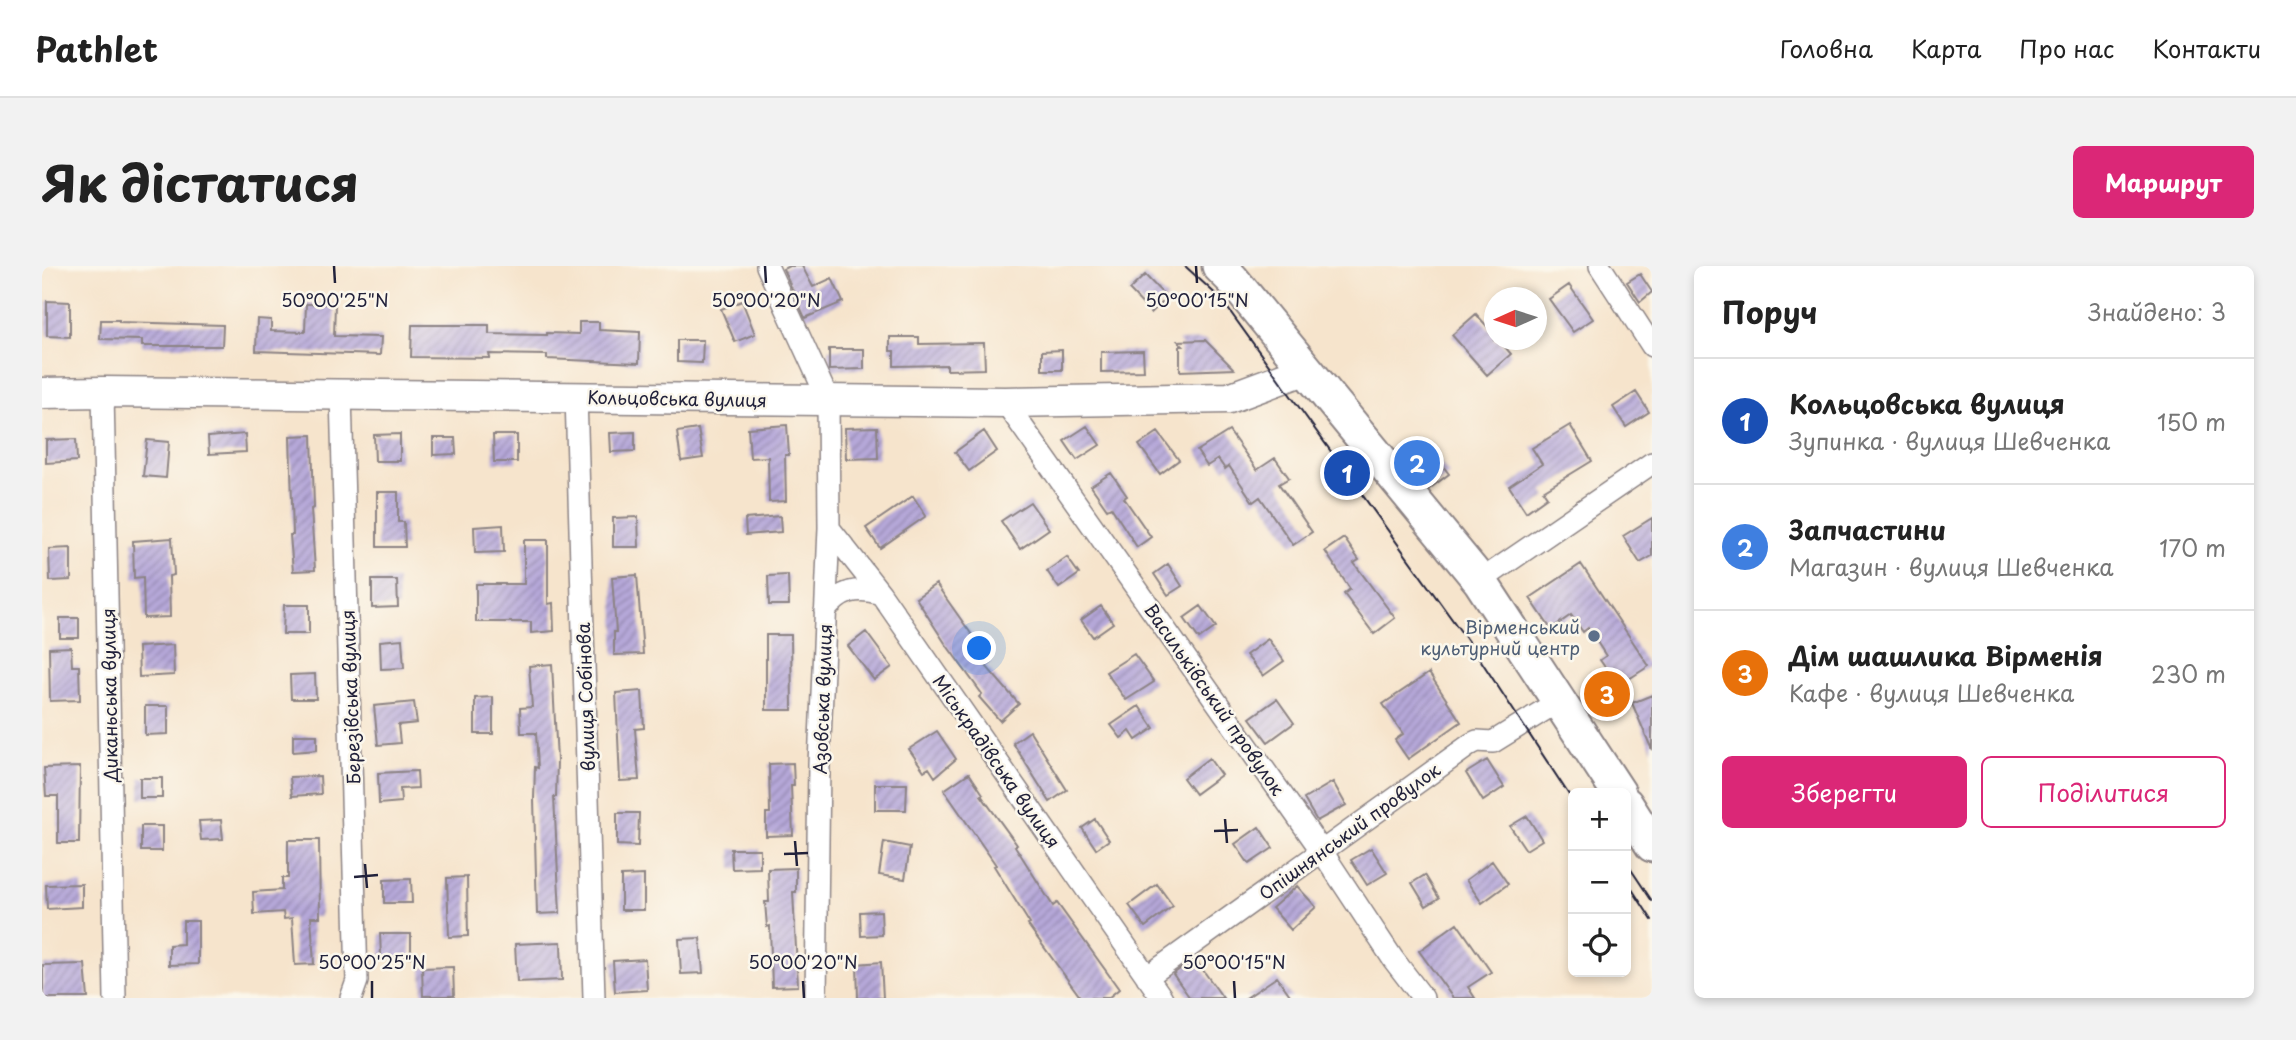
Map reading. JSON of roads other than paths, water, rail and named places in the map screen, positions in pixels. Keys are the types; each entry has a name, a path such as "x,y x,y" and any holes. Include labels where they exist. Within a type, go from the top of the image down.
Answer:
{"main road":[{"path":"1219,266 1233,279 1480,581 1616,788"},
{"path":"1631,812 1652,845"}],"street":[{"path":"767,266 828,399"},
{"path":"1600,266 1652,346"},
{"name":"Кольцовська вулиця","path":"42,393 1005,402 1229,398 1307,369"},
{"name":"Диканьська вулиця","path":"103,392 115,998"},
{"name":"Березівська вулиця","path":"341,394 358,981 351,998"},
{"name":"вулиця Собінова","path":"576,397 594,998"},
{"name":"Азовська вулиця","path":"816,998 819,764 829,528 828,399"},
{"name":"Васильківський провулок","path":"1005,402 1321,850 1393,959 1423,998"},
{"path":"1480,581 1652,463"},
{"name":"Міськрадівська вулиця","path":"829,528 881,594 1162,998"},
{"path":"825,611 844,593 856,589 869,589 881,594"},
{"name":"Опішнянський провулок","path":"1147,977 1471,744 1477,741 1493,742 1559,701"}],"tram line":[{"path":"1185,266 1221,299 1472,647 1568,793"},
{"path":"1631,870 1652,901"},
{"path":"1631,888 1652,920"}],"place":[{"name":"Запчастини","path":"1417,463"},
{"name":"Кольцовська вулиця","path":"1347,473"},
{"name":"Вірменський культурний центр","path":"1594,636"},
{"name":"Дім шашлика Вірменія","path":"1607,694"}]}
